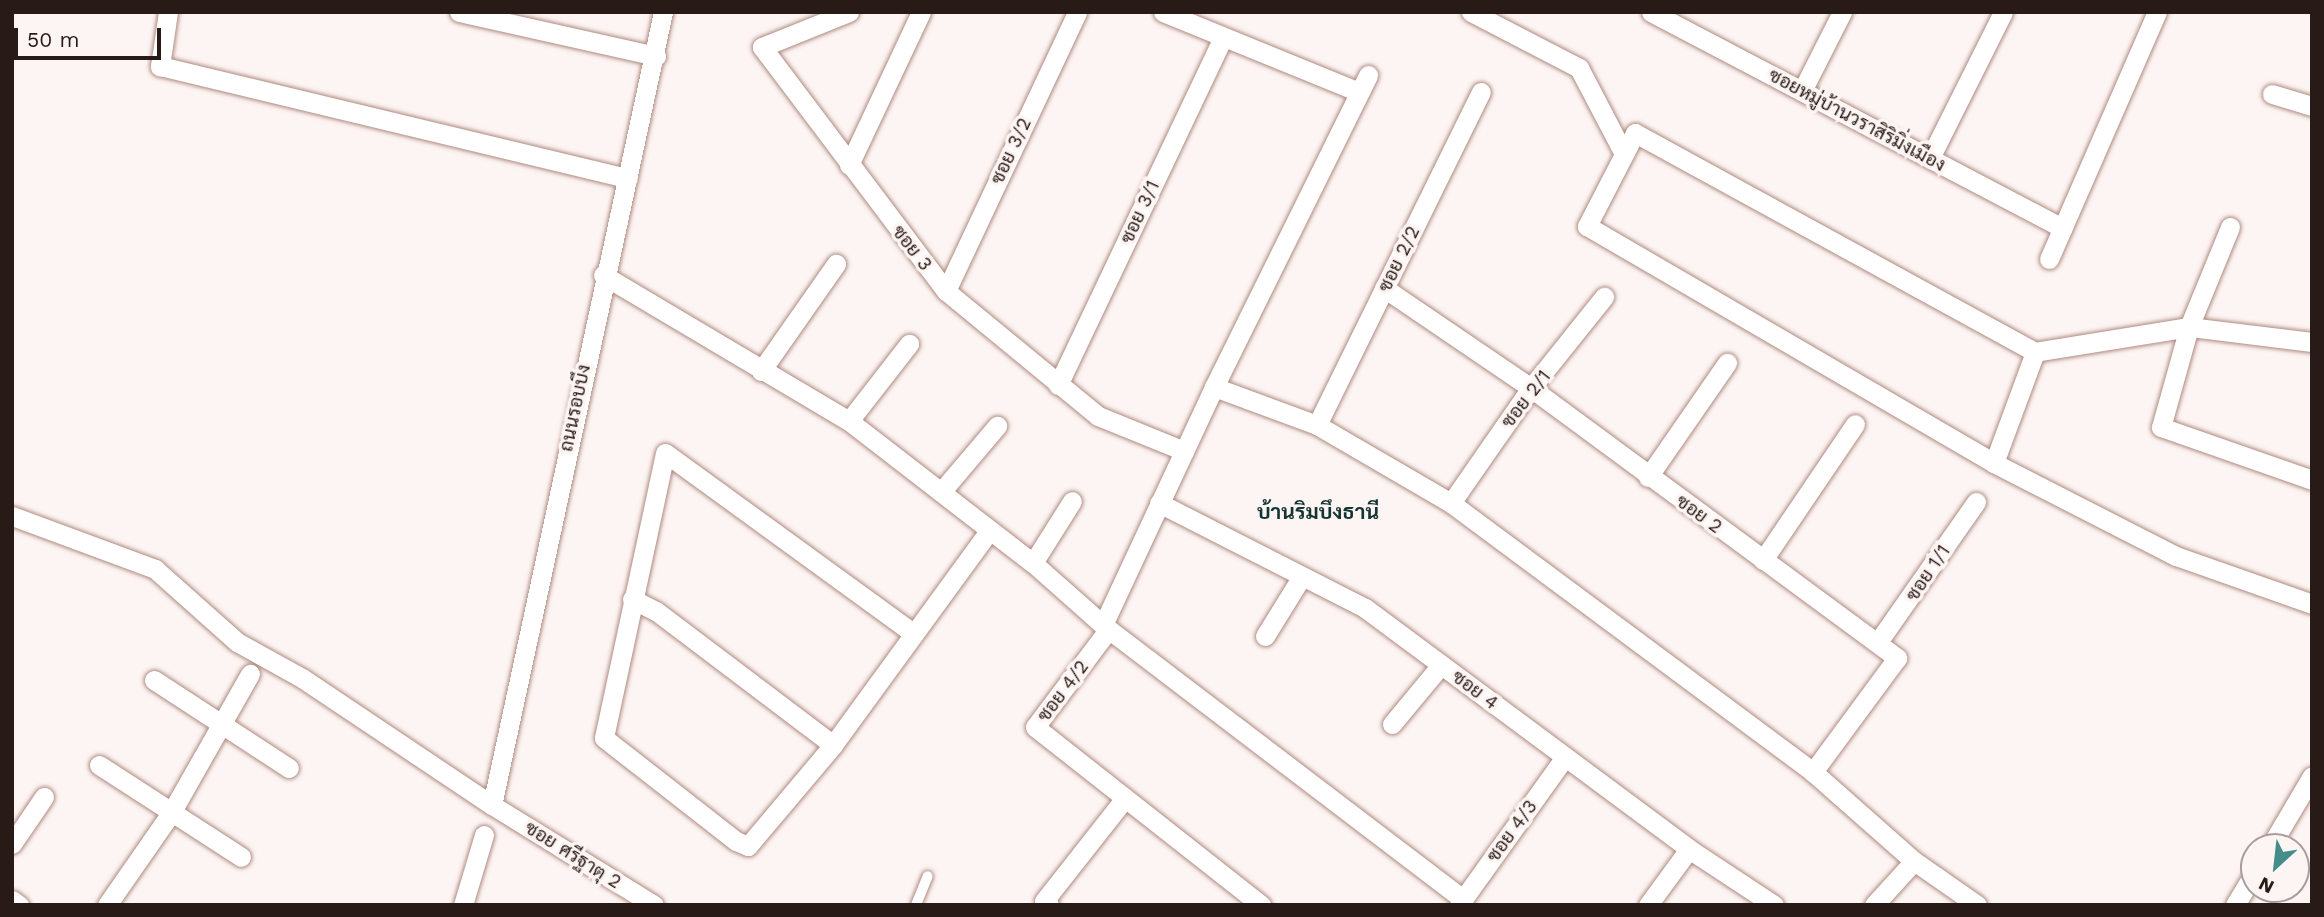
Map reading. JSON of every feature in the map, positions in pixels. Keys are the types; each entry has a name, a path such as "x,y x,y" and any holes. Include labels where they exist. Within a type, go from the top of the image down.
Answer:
{"street":[{"path":"168,12 159,66 628,177"},
{"path":"459,12 656,56"},
{"name":"ถนนรอบบึง","path":"492,805 603,275 656,56 663,12"},
{"name":"ซอย 3","path":"849,12 762,47 946,291 1098,416 1184,451"},
{"path":"849,165 920,12"},
{"name":"ซอย 3/2","path":"946,291 1077,12"},
{"path":"1106,628 1158,503 1363,83 1222,38 1163,12"},
{"path":"1471,12 1579,68 1624,154"},
{"name":"ซอยหมู่บ้านวราสิริมิ่งเมือง","path":"1651,12 1676,18 1802,91 2063,228"},
{"path":"1802,91 1842,12"},
{"path":"1930,158 2003,12"},
{"path":"2049,259 2157,12"},
{"name":"ซอย 3/1","path":"1058,385 1222,38"},
{"name":"ซอย 2/2","path":"1317,425 1481,92"},
{"path":"2272,94 2312,106"},
{"path":"2312,342 2189,327 2035,352 1635,133 1587,226 1994,463 2176,556 2312,604"},
{"path":"2230,227 2189,327 2161,427 2312,480"},
{"path":"761,371 836,264"},
{"path":"603,275 849,421 1033,563 1106,628 1461,902"},
{"name":"ซอย 2","path":"1384,288 1531,388 1648,477 1897,658 1813,772"},
{"name":"ซอย 2/1","path":"1451,503 1531,388 1604,297"},
{"path":"849,421 909,344"},
{"path":"1994,463 2035,352"},
{"path":"1648,477 1727,363"},
{"path":"1213,387 1317,425 1451,503 1813,772 1914,861 1977,905"},
{"path":"1763,559 1855,424"},
{"path":"941,492 997,426"},
{"path":"913,633 665,453 604,738 736,841 748,846 762,835 833,745 989,530"},
{"path":"1033,563 1072,501"},
{"name":"ซอย 1/1","path":"1878,642 1976,502"},
{"name":"ซอย 4","path":"1158,503 1365,608 1689,849 1774,905"},
{"name":"ซอย ศรีฐาตุ 2","path":"12,516 155,569 237,642 302,678 492,805 654,905"},
{"path":"1265,636 1302,576"},
{"path":"632,599 656,611 833,745"},
{"name":"ซอย 4/2","path":"1106,628 1035,727 1261,905"},
{"path":"1392,724 1441,665"},
{"path":"107,905 171,813 250,674"},
{"path":"154,680 289,768"},
{"name":"ซอย 4/3","path":"1461,902 1565,757"},
{"path":"99,765 242,857"},
{"path":"2278,833 2312,776"},
{"path":"12,845 44,797"},
{"path":"1049,905 1044,901 1125,798"},
{"path":"463,905 484,835"},
{"path":"1648,905 1689,849"},
{"path":"1874,905 1914,861"},
{"path":"12,900 19,905"}],"lane":[{"path":"916,905 928,876"}],"district":[{"name":"บ้านริมบึงธานี","path":"1318,512"}]}
